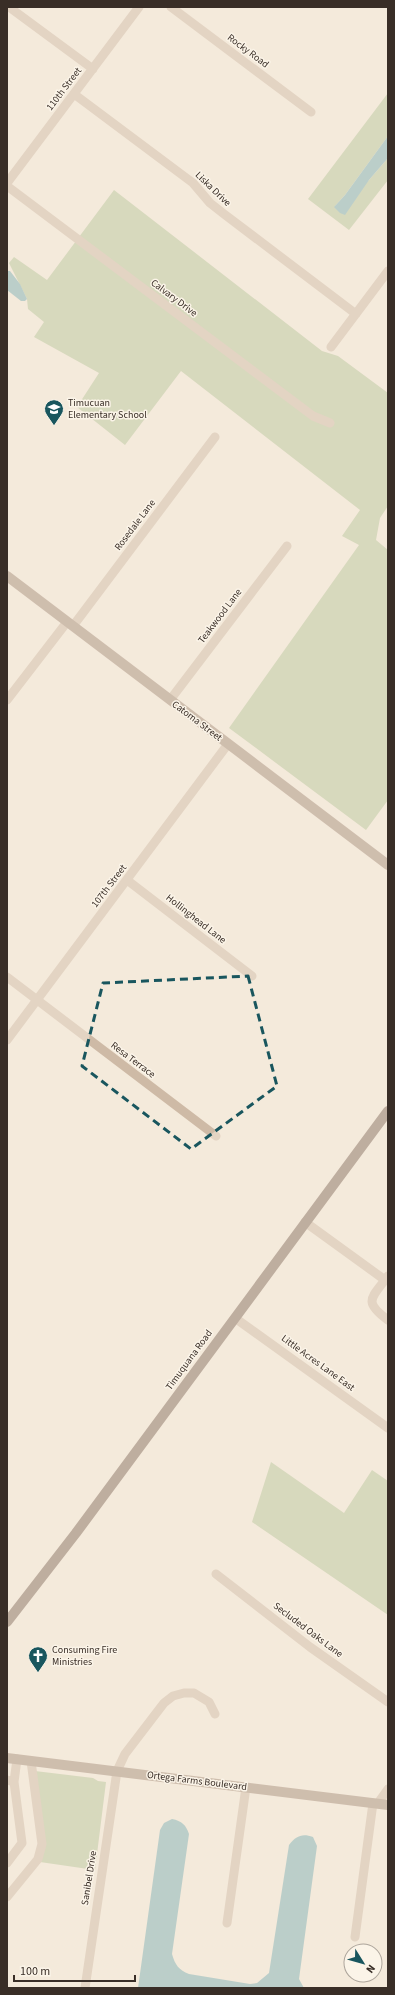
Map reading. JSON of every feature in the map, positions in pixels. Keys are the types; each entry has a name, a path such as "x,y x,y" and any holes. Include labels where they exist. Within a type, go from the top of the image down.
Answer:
{"main road":[{"name":"Timuquana Road","path":"7,1622 76,1533 388,1111"}],"street":[{"path":"10,7 93,69"},
{"name":"110th Street","path":"7,185 139,7"},
{"name":"Rocky Road","path":"172,7 311,112"},
{"name":"Liska Drive","path":"74,94 193,183 210,203 356,314"},
{"name":"Calvary Drive","path":"7,185 313,416 330,423"},
{"path":"331,347 388,271"},
{"name":"Rosedale Lane","path":"7,700 70,624 215,437"},
{"name":"Teakwood Lane","path":"170,700 287,546"},
{"name":"Catoma Street","path":"7,576 388,865"},
{"name":"107th Street","path":"7,1040 228,744"},
{"name":"Hollinghead Lane","path":"127,880 252,976"},
{"name":"Resa Terrace","path":"7,977 216,1136"},
{"path":"306,1222 387,1278 373,1296 371,1302 374,1310 388,1320"},
{"name":"Little Acres Lane East","path":"235,1318 388,1428"},
{"name":"Secluded Oaks Lane","path":"216,1574 310,1647 388,1702"},
{"name":"Sanibel Drive","path":"85,1988 117,1772 125,1754 164,1702 173,1696 184,1693 194,1693 209,1702 215,1714"},
{"path":"7,1863 22,1844 10,1781 12,1758"},
{"name":"Ortega Farms Boulevard","path":"12,1758 246,1788 380,1803"},
{"path":"7,1897 38,1859 42,1844 31,1761"},
{"path":"227,1923 246,1788"},
{"path":"355,1937 380,1803 388,1789"}],"highlighted area":[{"path":"248,976 277,1086 191,1149 82,1066 103,983"}],"green space":[{"path":"388,93 388,136 345,195 334,207 369,180 388,158 388,180 349,230 308,199"},
{"path":"114,190 322,351 338,356 388,393 388,506 380,518 376,540 388,550 388,800 366,830 229,728 359,545 342,536 360,510 181,371 125,445 77,407 99,373 34,337 44,322 28,309 27,299 9,263 14,257 47,280"},
{"path":"271,1462 344,1513 372,1470 388,1481 388,1615 252,1522"},
{"path":"35,1771 93,1778 98,1781 106,1782 95,1870 40,1862"}],"water":[{"path":"388,136 388,158 369,180 345,215 340,213 334,207 345,195"},
{"path":"7,271 10,271 20,284 27,299 25,301 21,301 7,290"},
{"path":"172,1819 183,1824 189,1834 172,1954 175,1961 180,1969 189,1974 250,1984 257,1983 269,1973 289,1845 294,1839 302,1835 313,1837 317,1846 299,1979 304,1988 138,1988 160,1830 164,1823"}],"place":[{"name":"Timucuan Elementary School","path":"54,426"},
{"name":"Consuming Fire Ministries","path":"38,1673"}]}
